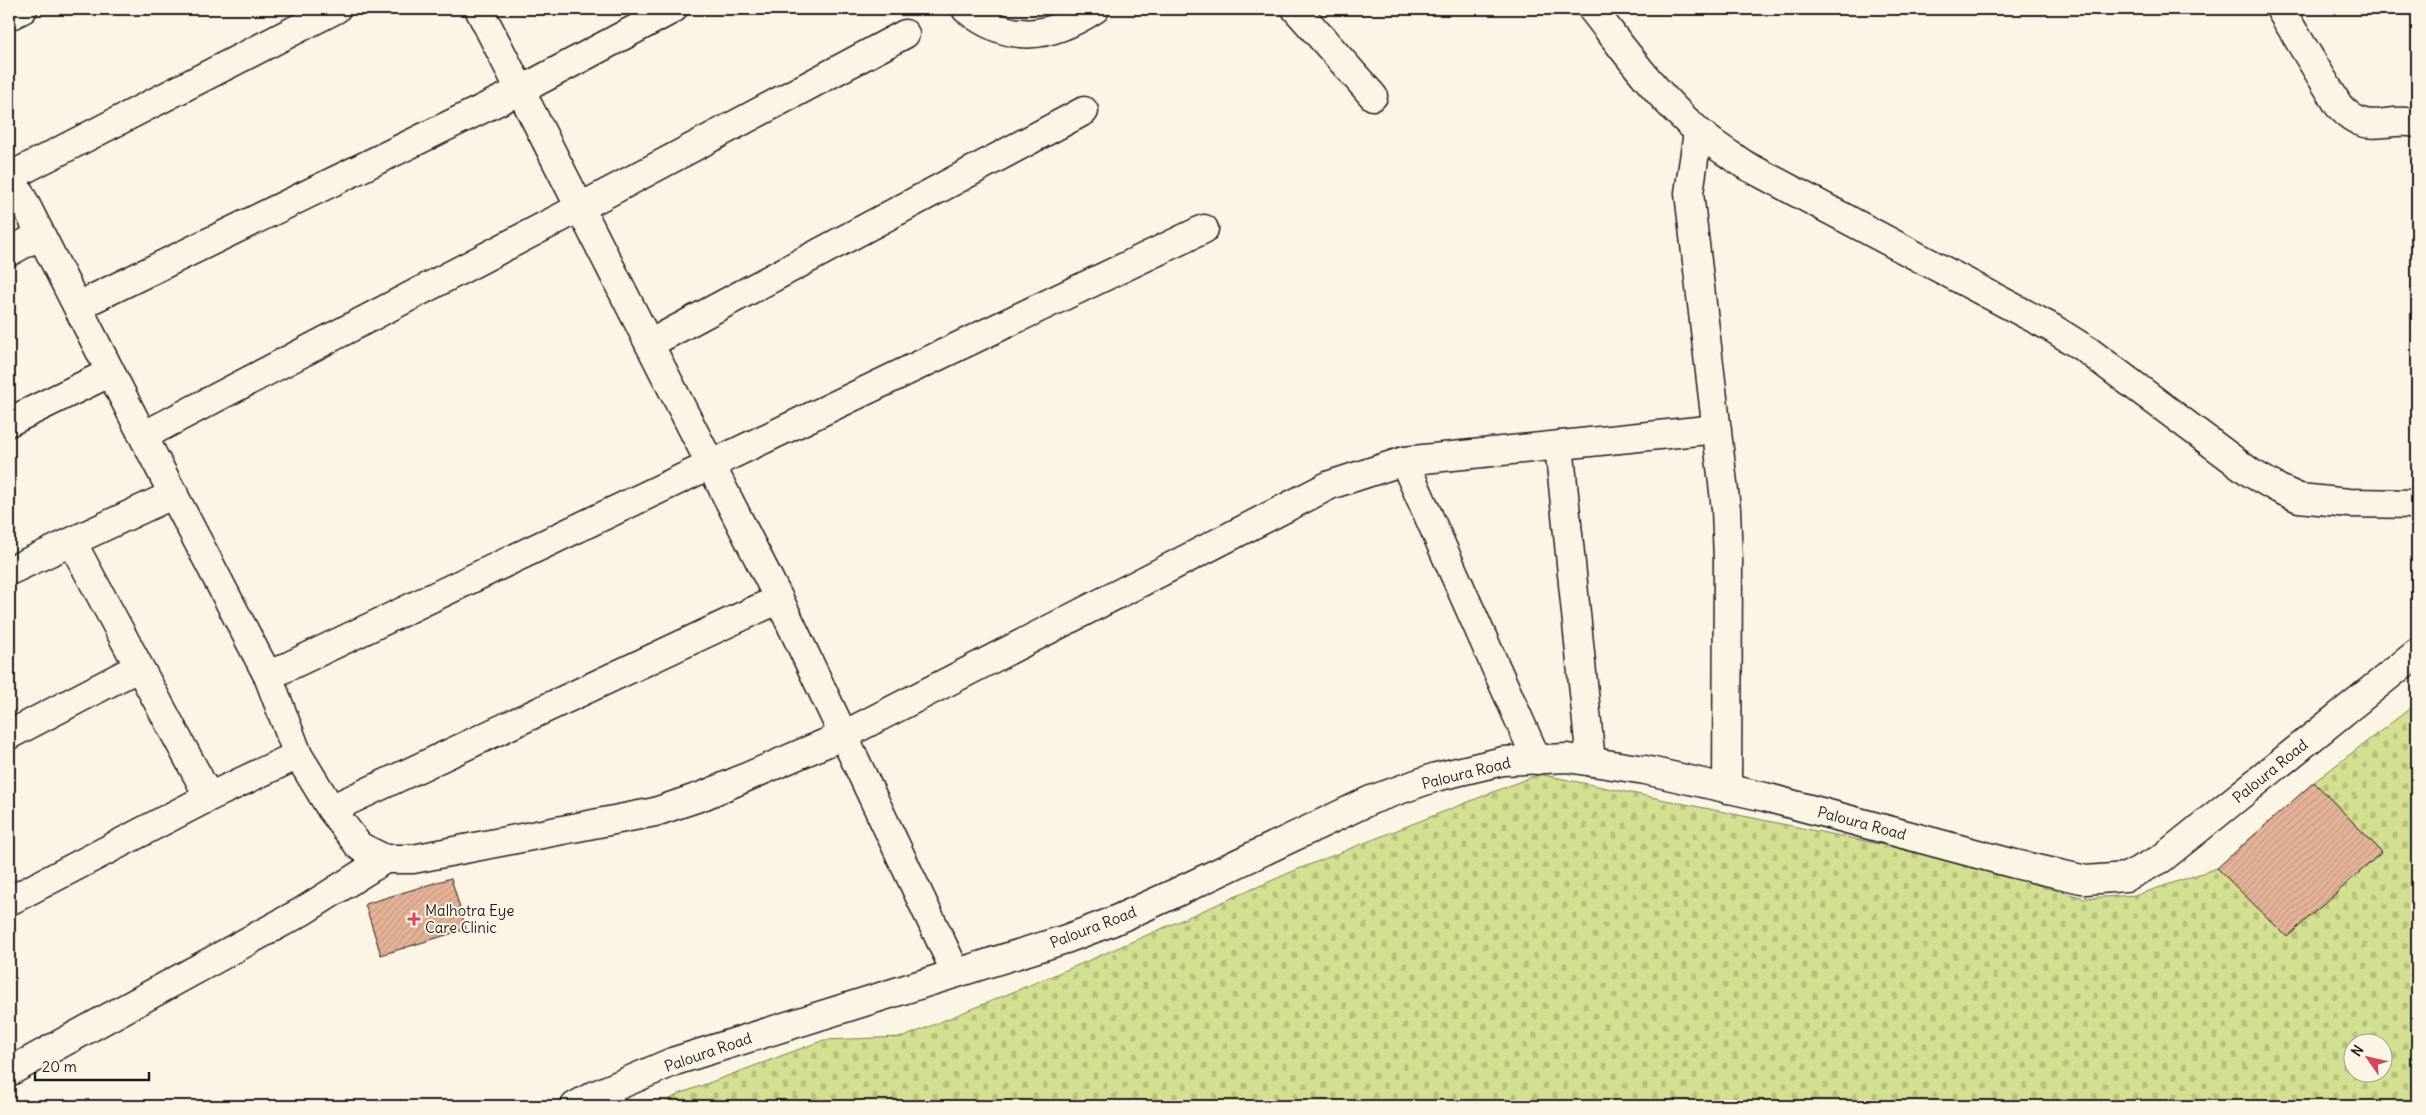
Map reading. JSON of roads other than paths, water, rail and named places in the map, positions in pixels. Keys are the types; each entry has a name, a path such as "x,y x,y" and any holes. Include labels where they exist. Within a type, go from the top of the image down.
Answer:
{"street":[{"path":"9,16 23,9"},
{"path":"336,9 10,174 268,676 298,755 331,810 359,846 385,859 412,859 655,812 705,795 842,736 1330,485 1404,461 1717,429"},
{"path":"479,9 778,599 956,973"},
{"path":"78,306 521,90 673,9"},
{"path":"966,9 990,25 1019,33 1045,32 1071,24 1095,9"},
{"path":"1296,9 1373,96"},
{"path":"1592,9 1653,86 1698,132 1745,165 2052,328 2101,361 2251,473 2299,498 2417,504"},
{"path":"2280,9 2339,106 2351,118 2365,124 2408,121 2417,123"},
{"path":"143,436 581,207 905,34"},
{"path":"649,344 1084,111"},
{"path":"1698,132 1690,193 1722,466 1728,560 1727,789"},
{"path":"268,676 1204,229"},
{"path":"9,252 40,235"},
{"path":"9,422 111,372"},
{"path":"1559,445 1591,762"},
{"path":"1404,461 1537,760"},
{"path":"9,571 174,494"},
{"path":"72,542 208,798"},
{"path":"331,810 778,599"},
{"name":"Paloura Road","path":"575,1106 593,1096 674,1061 1066,939 1111,922 1371,800 1436,777 1503,761 1568,758 1645,770 1727,789 2015,864 2086,880 2126,877 2161,859 2417,653"},
{"path":"9,735 139,667"},
{"path":"9,901 208,798 298,755"},
{"path":"9,1072 303,911 385,859"}],"place":[{"name":"Malhotra Eye Care Clinic","path":"414,919"}]}
